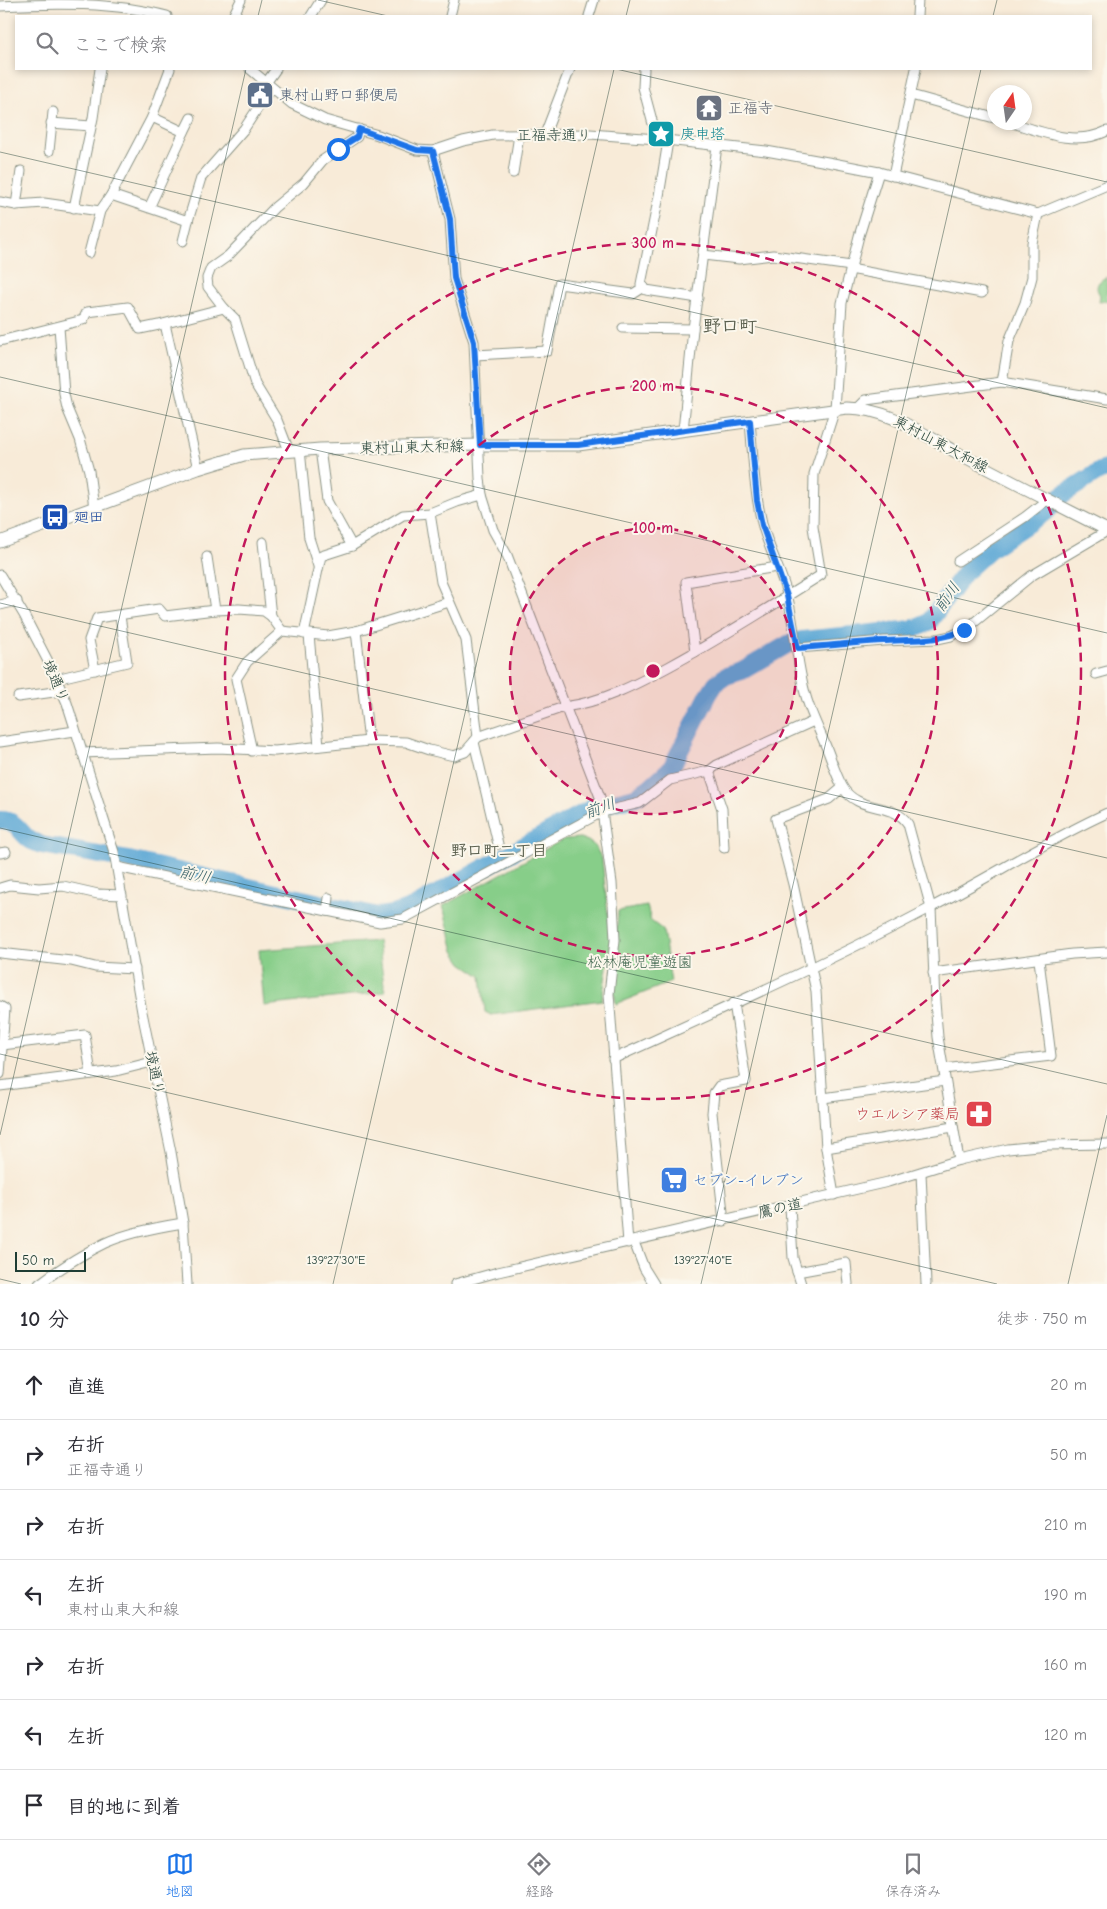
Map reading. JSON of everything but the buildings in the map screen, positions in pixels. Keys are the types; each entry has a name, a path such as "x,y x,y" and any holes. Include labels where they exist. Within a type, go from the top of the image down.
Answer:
{"main road":[{"name":"東村山東大和線","path":"0,542 234,457 320,449 480,445 578,445 834,409 858,408 896,418 964,457 1107,531"}],"street":[{"path":"233,15 240,0"},
{"path":"312,15 321,0"},
{"path":"450,15 454,0"},
{"path":"590,15 594,0"},
{"path":"917,15 918,0"},
{"path":"0,6 59,3 108,12 149,11 163,15"},
{"path":"74,208 91,126 100,70"},
{"path":"89,254 100,211 112,195 152,117 170,70"},
{"name":"正福寺通り","path":"251,70 292,104 325,120 359,129 417,150 433,151 463,141 493,135 590,134 657,139 766,151 879,172 1038,214"},
{"path":"183,241 201,178 244,129 269,86 276,70"},
{"path":"545,134 570,70"},
{"path":"644,70 644,87 657,139"},
{"path":"893,176 916,70"},
{"path":"911,95 987,116"},
{"path":"48,151 52,112"},
{"path":"152,117 184,132"},
{"path":"149,208 191,118"},
{"path":"51,123 91,126"},
{"path":"318,566 309,538 295,450 255,384 235,318 224,308 208,287 208,278 211,268 228,256 275,207 304,182 323,160 357,137 359,129"},
{"path":"1032,129 1062,138 1106,135"},
{"path":"513,173 519,135"},
{"path":"668,141 641,284 646,290 698,298"},
{"path":"683,430 693,329 717,146"},
{"path":"433,151 450,219 454,278 474,342 482,495 493,530 507,555 600,797 612,883 614,940 609,994 613,1059 631,1242 654,1284"},
{"path":"16,205 21,171"},
{"path":"82,753 218,748 275,751 370,740 406,742 454,756 464,752 476,739 564,707 574,706 626,690 695,652 821,576 813,527 814,474 834,409 842,303 879,172"},
{"path":"1002,382 1010,341 1025,303 1032,277 1032,243 1038,214 1107,185"},
{"path":"112,195 188,221"},
{"path":"0,202 16,205 44,204 100,211"},
{"path":"703,255 739,259 773,255 851,267 982,293"},
{"path":"475,355 547,351 559,284 632,294 644,287"},
{"path":"0,341 83,320 87,312 128,307 140,329 224,308"},
{"path":"165,324 198,469"},
{"path":"59,327 64,394 89,471 94,508"},
{"path":"623,328 693,329"},
{"path":"858,408 866,400 1002,382 1107,399"},
{"path":"750,421 757,501 762,525 787,596 796,636 802,680 814,722 842,788 851,799 861,804 896,814 905,819 908,824 931,908 933,973 938,1037 959,1160"},
{"path":"320,449 327,501 352,546"},
{"path":"319,746 306,635 321,556 352,546 404,515 430,513 457,502 482,495"},
{"path":"958,561 1025,517 1053,502"},
{"path":"430,513 441,582 466,640 476,739 498,844"},
{"path":"797,647 937,639 951,636 966,629 1031,576 1107,531"},
{"path":"263,542 271,616"},
{"path":"207,557 215,610"},
{"path":"695,652 686,582 777,567"},
{"name":"境通り","path":"0,575 17,601 61,691 76,731 114,852 142,1012 171,1152 183,1223 187,1284"},
{"path":"0,605 17,601"},
{"path":"252,751 236,679 247,662 282,632 328,636 356,631 448,602"},
{"path":"95,670 90,640 97,618 120,616 159,608 165,616 239,609 264,611 271,616 282,632"},
{"path":"56,679 127,662 120,616"},
{"path":"356,631 370,740"},
{"path":"1096,674 1107,671"},
{"path":"18,697 61,691"},
{"path":"116,864 380,922 403,919 602,810 640,803 670,780 709,771 717,765 814,722"},
{"path":"0,742 76,731"},
{"path":"709,771 722,809 724,848"},
{"path":"834,1195 826,1148 813,968 776,819 829,799 842,788"},
{"path":"613,1059 813,968 931,908 1035,850 1107,813"},
{"path":"0,888 10,885 39,888 63,886 98,894 122,895"},
{"path":"327,911 328,898"},
{"path":"933,973 1072,954 1107,952"},
{"path":"0,953 71,961 95,967 135,969"},
{"path":"944,1069 1051,1056 1039,960"},
{"path":"724,1221 712,1112 714,1093 719,1086 746,1081 734,1004"},
{"path":"0,1006 5,1009 0,1074"},
{"path":"2,1046 85,1035 91,1074"},
{"path":"0,1086 116,1071 152,1062"},
{"path":"823,1098 946,1081"},
{"path":"826,1148 953,1127"},
{"name":"鷹の道","path":"455,1284 498,1272 790,1206 921,1173 959,1160 1029,1146 1107,1144"},
{"path":"921,1173 926,1284"},
{"path":"790,1206 793,1258 801,1284"},
{"path":"39,1284 81,1256 107,1242 183,1223"},
{"path":"797,1272 846,1263 848,1284"}],"green space":[{"path":"1107,277 1107,301 1099,302 1100,295 1097,287 1101,280"},
{"path":"580,838 595,846 602,859 611,942 602,1000 491,1015 485,1012 481,976 462,963 454,951 443,906 564,839"},
{"name":"松林庵児童遊園","path":"647,906 651,921 663,930 671,982 616,1004 613,985 618,911"},
{"path":"378,941 385,992 264,1006 259,950"}],"waterway":[{"name":"前川","path":"0,820 14,824 26,837 41,845 129,860 378,916 394,914 413,907 594,807 635,797 650,787 671,768 709,694 716,683 726,676 742,671 790,643 802,640 903,630 919,627 929,622 966,571 990,549 1047,511 1062,495 1100,471 1107,469"}],"place":[{"name":"東村山野口郵便局","path":"260,95"},
{"name":"正福寺","path":"709,108"},
{"name":"庚申塔","path":"661,134"},
{"name":"廻田","path":"55,517"},
{"name":"ウエルシア薬局","path":"979,1114"},
{"name":"セブン-イレブン","path":"674,1180"}],"district":[{"name":"野口町","path":"730,326"},
{"name":"野口町二丁目","path":"499,851"}],"route":[{"path":"338,149 357,137 359,129 417,150 433,151 450,219 454,278 474,342 480,445 578,445 750,421 757,501 762,525 787,596 798,648 937,639 951,636 964,630"}]}
